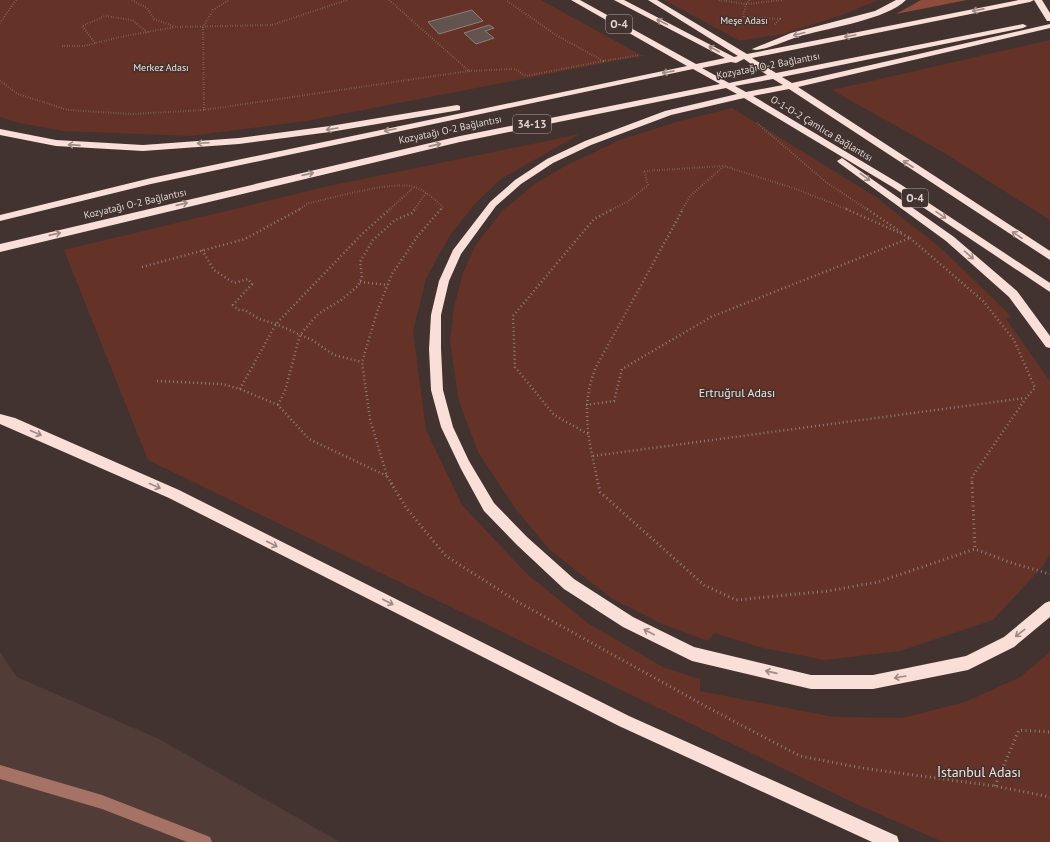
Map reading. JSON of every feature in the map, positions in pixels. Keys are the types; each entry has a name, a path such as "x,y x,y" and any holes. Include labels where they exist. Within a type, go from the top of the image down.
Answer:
{"highway":[{"path":"565,0 662,49"},
{"name":"O-1-O-2 Çamlıca Bağlantısı","path":"575,0 777,113 898,186 1050,288"},
{"name":"O-4","path":"618,0 697,39 822,108"},
{"path":"652,0 712,35 822,108"},
{"path":"711,64 794,35 878,13 902,0"},
{"name":"Kozyatağı O-2 Bağlantısı","path":"0,218 151,181 633,79 1030,0"},
{"path":"1038,0 1050,20"},
{"name":"Kozyatağı O-2 Bağlantısı","path":"0,248 460,139 1050,20"},
{"path":"1050,26 835,77 719,100 676,111 621,130 550,161 518,182 493,204 457,253 444,281 436,315 435,349 437,390 447,427 465,465 489,507 522,541 569,584 628,622 692,654 811,682 873,682 968,663 1009,642 1050,608"},
{"path":"0,132 56,143 143,148 239,141 330,129 633,79"},
{"name":"O-1-O-2 Çamlıca Bağlantısı","path":"822,108 1050,256"},
{"path":"777,113 950,239 1013,294 1050,344"},
{"path":"0,419 12,422 174,494 624,721 891,842"}],"lane":[{"path":"0,772 102,802 205,842"}],"path":[{"path":"0,23 16,0"},
{"path":"132,0 147,8 154,19 176,27"},
{"path":"204,110 203,27 213,10 229,0"},
{"path":"62,46 84,46 176,27 272,26 347,0"},
{"path":"389,0 469,71"},
{"path":"506,0 556,35 603,61"},
{"path":"719,0 746,4 783,0"},
{"path":"749,0 746,4 743,17 780,19 772,27"},
{"path":"95,43 82,26 104,16 132,20 147,32"},
{"path":"0,81 18,94 68,110 132,114 204,110 469,71 515,69 526,76 646,54"},
{"path":"756,122 826,182 911,238 983,301 1014,340 1035,388 1026,398 972,477 975,549"},
{"path":"588,434 554,415 515,367 513,316 594,219 627,202 648,185 644,171 724,166 770,179 865,216 911,238"},
{"path":"724,166 690,196 596,367 589,384 586,405 588,434 600,492 704,585 736,600 828,591 878,582 975,549 1012,564 1050,574"},
{"path":"142,267 245,239 288,217 309,203 397,185 414,187 426,192 443,206 417,237 392,274 378,309 362,362 370,419 388,476 407,510 446,556 518,602 707,707 800,756 862,768 995,786 1050,797"},
{"path":"240,389 276,324 361,235 414,187"},
{"path":"278,406 285,391 300,335 318,314 342,300 358,286 362,277 360,262 373,240 395,220 412,213 426,192"},
{"path":"586,405 614,401 622,370 711,317 911,238"},
{"path":"202,250 214,270 234,282 248,279 252,284 233,305 238,310 245,310 259,319 276,324 312,340 334,355 362,362"},
{"path":"360,282 388,285"},
{"path":"157,381 222,384 240,389 278,406 309,439 388,476"},
{"path":"593,456 1026,398"},
{"path":"995,786 1019,730 1050,732"}],"shaded area":[{"path":"921,0 967,0 896,14"},
{"path":"0,652 17,677 159,739 340,842 0,842"}],"green space":[{"name":"Merkez Adası","path":"0,0 541,0 641,55 646,55 306,121 190,136 63,131 20,123 0,117"},
{"name":"Meşe Adası","path":"664,0 879,0 842,15 783,34 740,41"},
{"path":"1050,40 1050,220 946,154 832,90"},
{"name":"Ertruğrul Adası","path":"732,108 876,197 942,249 1012,317 1006,319 1050,381 1050,554 1044,565 993,620 900,651 825,660 763,648 714,633 708,641 662,624 611,598 550,550 515,508 478,452 459,401 450,342 454,307 463,273 475,246 502,211 536,183 567,165 620,140 676,122"},
{"name":"İstanbul Adası","path":"580,134 501,179 475,204 450,235 426,279 413,331 426,430 462,505 527,574 589,624 665,668 700,679 700,691 834,717 902,718 965,702 1020,677 1050,652 1050,842 943,842 854,803 148,460 64,250 329,186"}],"building":[{"path":"472,10 483,21 439,34 428,22"},
{"path":"489,25 494,28 485,31 494,38 476,44 464,33"}]}
